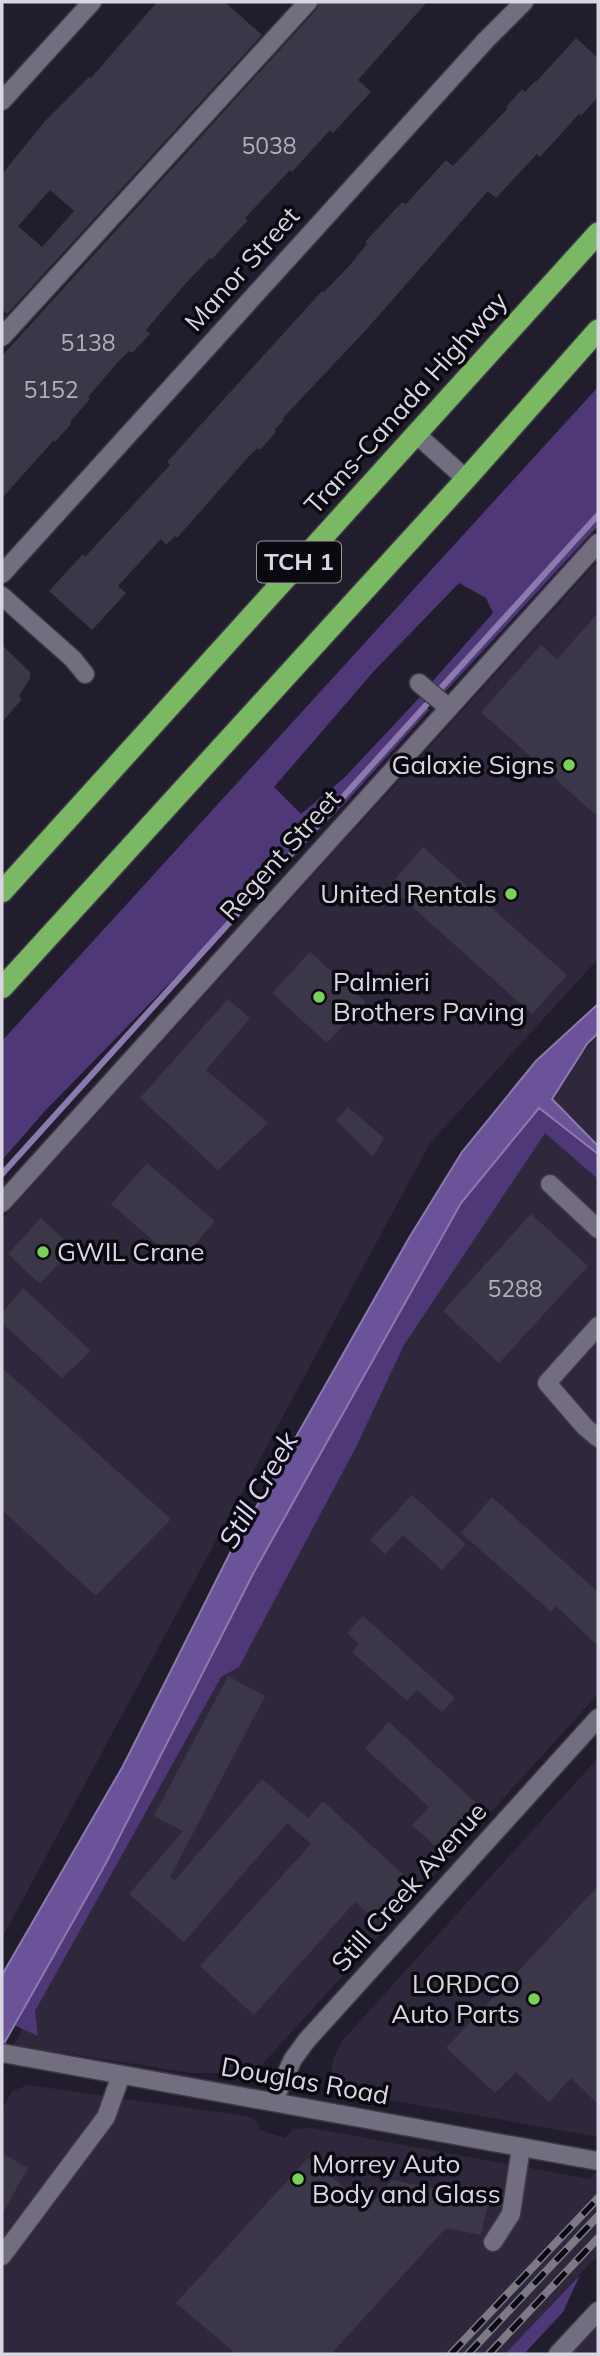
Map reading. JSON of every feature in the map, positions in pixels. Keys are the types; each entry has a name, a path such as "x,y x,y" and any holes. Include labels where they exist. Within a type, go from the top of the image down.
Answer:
{"highway":[{"name":"Trans-Canada Highway","path":"2,892 598,233"},
{"name":"TCH 1","path":"2,988 466,479 598,330"}],"street":[{"path":"2,102 92,2"},
{"path":"2,337 308,2"},
{"name":"Manor Street","path":"2,574 476,50 524,2"},
{"path":"415,433 466,479"},
{"name":"Regent Street","path":"2,1203 598,543"},
{"path":"2,596 73,659 85,674"},
{"path":"419,683 449,708"},
{"path":"550,1184 598,1229"},
{"path":"598,1326 547,1383 598,1438"},
{"name":"Still Creek Avenue","path":"273,2102 293,2059 314,2032 598,1718"},
{"name":"Douglas Road","path":"5,2054 598,2161"},
{"path":"2,2256 106,2117 121,2075"},
{"path":"493,2242 511,2214 521,2147"},
{"path":"558,2354 598,2311"}],"shaded area":[{"path":"598,387 598,526 444,693 435,691 431,683 493,613 486,598 459,583 374,671 274,787 301,814 344,778 421,696 429,710 347,801 45,1111 2,1160 2,1041"},
{"path":"598,561 598,959 430,1143 2,1938 2,1219"},
{"path":"598,1004 598,1033 587,1044 552,1099 598,1146 598,1154 539,1108 461,1203 254,1572 106,1863 2,2047 2,1975 123,1766 230,1553 409,1238 462,1152 536,1061"},
{"path":"598,1036 598,1694 258,2069 246,2073 191,2073 14,2045 497,1148"},
{"path":"539,1107 598,1154 598,1179 545,1133 404,1345 355,1449 239,1667 221,1677 35,2011 38,2036 14,2025 106,1863 254,1572 461,1203"},
{"path":"598,1758 598,2137 341,2089 332,2075 332,2067 342,2041"},
{"path":"28,2085 247,2116 256,2121 260,2130 285,2138 293,2129 311,2128 590,2179 598,2169 598,2255 505,2354 2,2354 2,2110 12,2091"},
{"path":"580,2275 563,2312 524,2354 505,2354"},
{"path":"598,2327 598,2354 572,2354"}],"building":[{"path":"157,2 225,2 262,35 7,314 2,309 2,174 46,120 91,78","holes":["50,190 74,211 42,247 18,226"]},
{"path":"319,2 427,2 358,80 371,92 333,133 330,130 292,172 290,170 245,218 248,220 186,283 146,330 150,334 132,353 129,351 118,362 88,397 90,399 71,424 2,498 2,356 316,10"},
{"path":"576,38 598,58 598,97 540,157 537,154 496,198 488,191 365,331 282,419 284,420 275,429 275,433 260,450 258,448 250,455 177,538 175,536 166,545 161,539 118,586 126,593 92,630 49,591 83,554 85,557 170,465 167,462 322,291 349,266 367,244 365,242 402,202 406,204 446,160 453,166 508,108 506,107 522,89 525,92 536,82"},
{"name":"Galaxie Signs","path":"598,613 598,817 481,712 541,645 557,659"},
{"path":"2,645 30,672 30,678 19,696 22,699 2,722"},
{"path":"423,847 567,975 532,1014 389,886"},
{"name":"Palmieri Brothers Paving","path":"310,952 365,1002 327,1043 272,993"},
{"path":"228,999 250,1018 206,1070 268,1123 218,1170 140,1098"},
{"path":"348,1107 384,1138 373,1157 336,1120"},
{"path":"147,1163 215,1221 179,1263 111,1204"},
{"path":"531,1214 588,1266 499,1363 443,1311"},
{"path":"41,1218 73,1248 40,1284 8,1254"},
{"path":"23,1288 91,1351 62,1378 2,1323 2,1313"},
{"path":"2,1368 171,1519 96,1596 2,1510"},
{"path":"412,1495 466,1544 442,1570 403,1535 385,1554 370,1540"},
{"path":"492,1497 598,1592 598,1646 556,1606 551,1612 461,1533"},
{"path":"363,1616 455,1698 442,1712 417,1690 407,1701 352,1652 359,1644 347,1633"},
{"path":"228,1676 265,1696 170,1877 175,1880 262,1779 308,1818 323,1801 407,1878 372,1917 355,1902 254,2015 200,1966 311,1844 287,1823 184,1942 129,1894 183,1831 154,1816"},
{"path":"389,1722 477,1804 436,1847 412,1825 429,1807 365,1748"},
{"path":"598,1886 598,2104 571,2078 549,2102 516,2072 495,2093 446,2048"},
{"path":"2,2153 28,2168 2,2214"},
{"path":"308,2158 368,2207 392,2180 489,2199 481,2235 446,2228 331,2354 236,2354 176,2303"}],"waterway":[{"path":"441,688 598,515"},
{"path":"2,1174 428,703"}],"railway":[{"path":"451,2354 598,2198"},
{"path":"468,2354 598,2216"},
{"path":"489,2354 598,2238"}],"place":[{"name":"Galaxie Signs","path":"569,765"},
{"name":"United Rentals","path":"511,894"},
{"name":"Palmieri Brothers Paving","path":"319,997"},
{"name":"GWIL Crane","path":"43,1252"},
{"name":"LORDCO Auto Parts","path":"534,1999"},
{"name":"Morrey Auto Body and Glass","path":"298,2179"}],"water label":[{"name":"Still Creek","path":"258,1490"}]}
